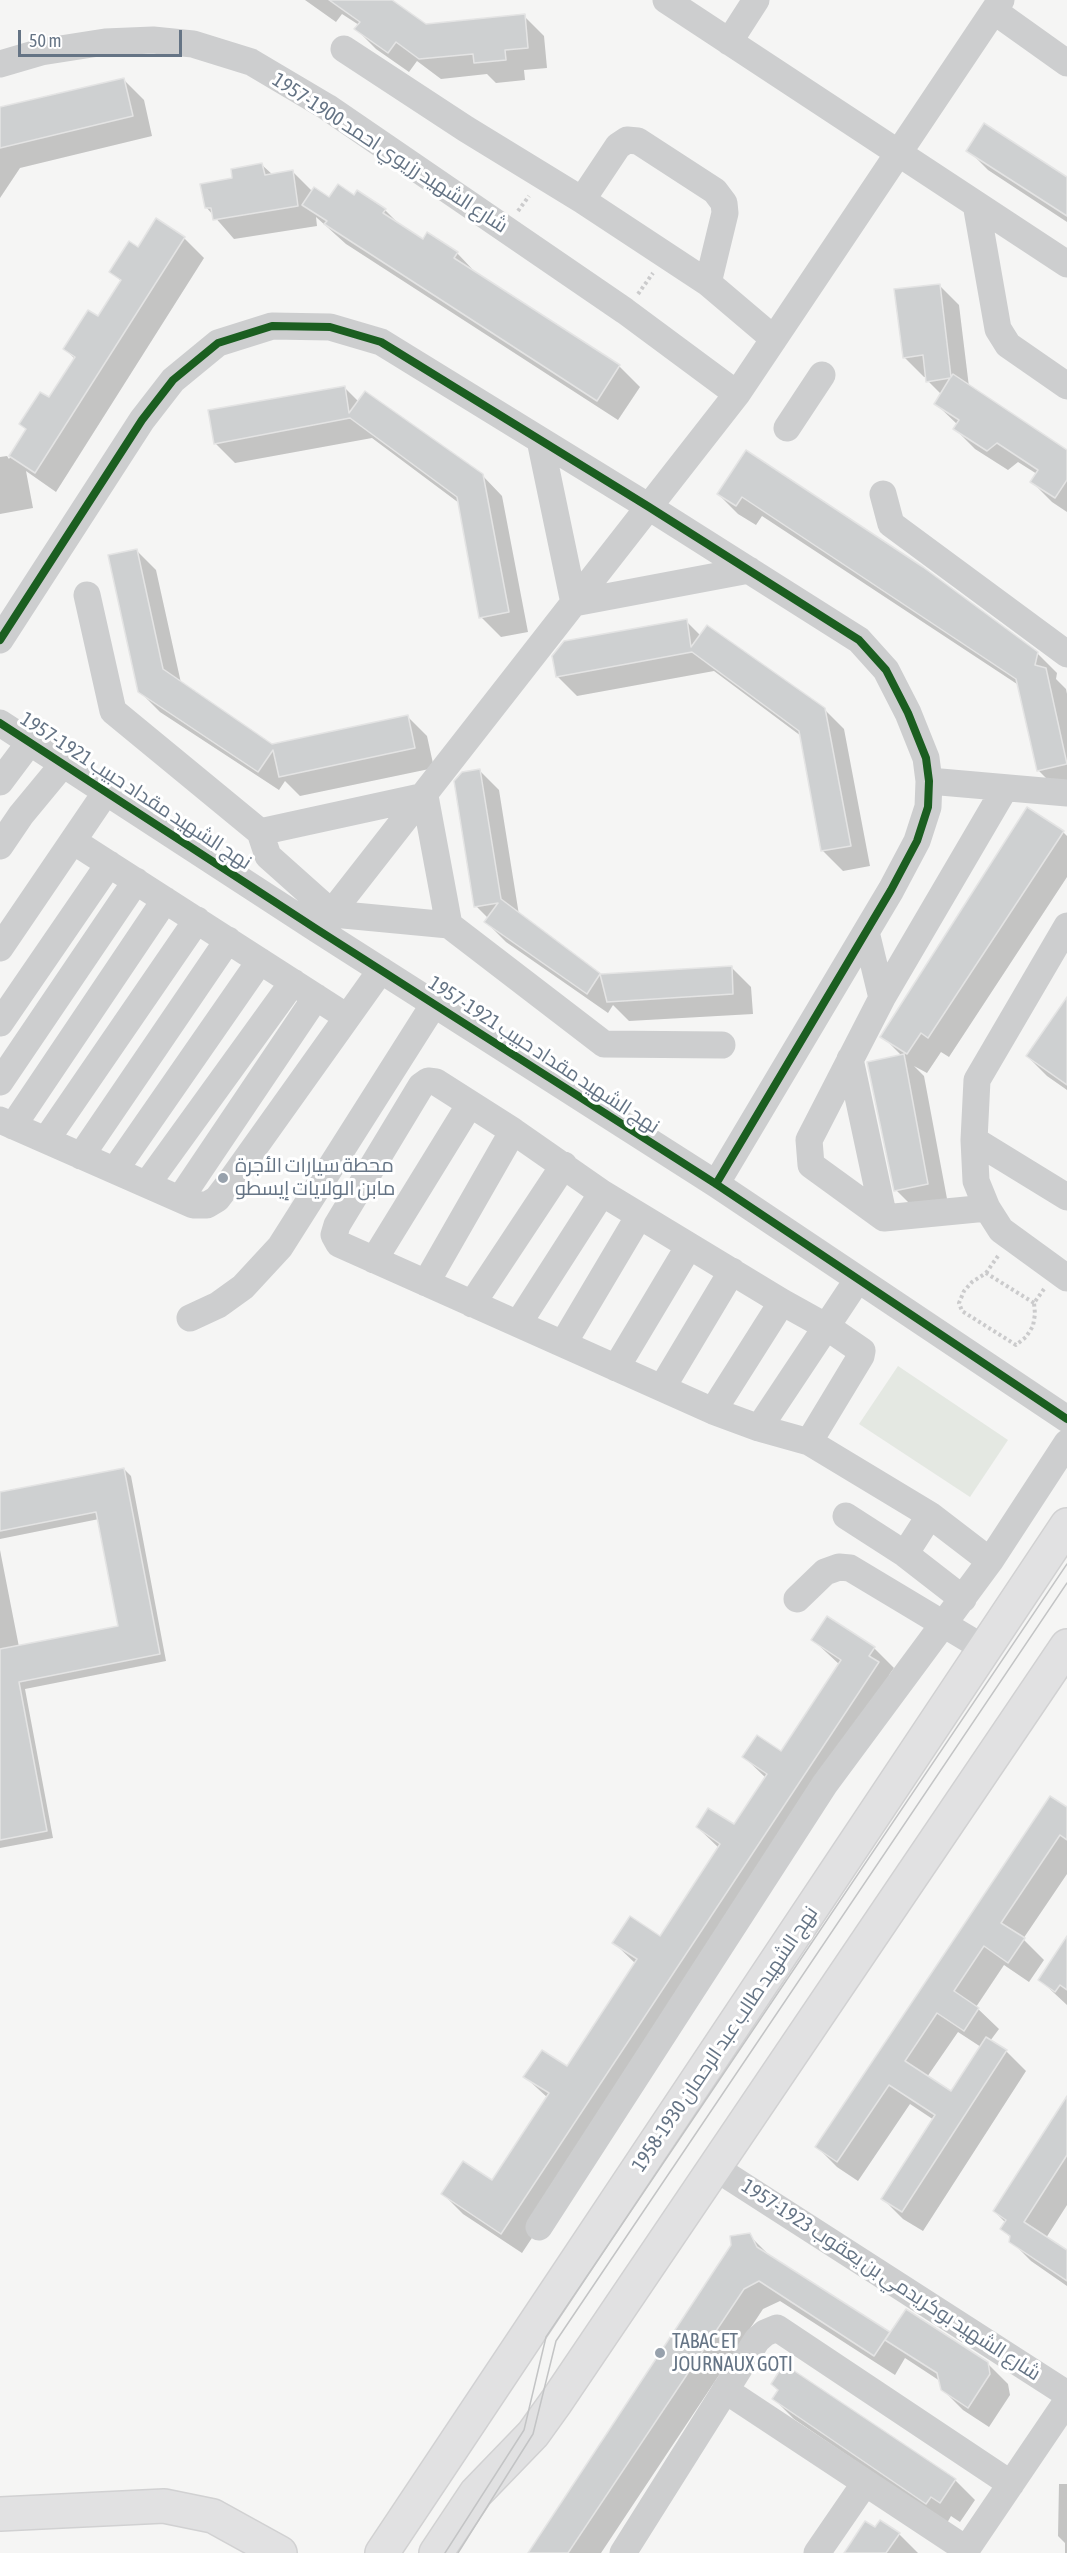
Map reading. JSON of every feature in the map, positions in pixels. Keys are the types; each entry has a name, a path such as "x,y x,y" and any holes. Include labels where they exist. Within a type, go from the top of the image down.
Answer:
{"main road":[{"name":"نهج الشهيد طالب عبد الرحمان 1930-1958","path":"382,2553 1067,1525"},
{"path":"436,2553 476,2493 533,2434 556,2402 1067,1646"},
{"path":"0,2514 164,2505 213,2516 280,2553"}],"street":[{"path":"666,0 1067,264"},
{"path":"729,42 756,0"},
{"path":"325,922 737,394 997,6 1067,63"},
{"name":"شارع الشهيد رزيوي احمد 1900-1957","path":"0,64 52,50 105,42 153,40 193,44 250,62 327,107 625,311 737,394"},
{"path":"344,49 466,129 582,200 708,284 774,339"},
{"path":"582,200 618,146 627,140 638,141 715,191 724,203 725,213 708,284"},
{"path":"976,204 998,329 1008,345 1067,386"},
{"path":"0,639 142,420 173,380 218,343 272,326 330,327 381,342 859,640 886,670 908,713 926,758 929,781 928,807 917,841 866,932 716,1184"},
{"path":"787,428 822,375"},
{"path":"540,440 574,603"},
{"path":"883,494 891,524 1067,654"},
{"path":"574,603 749,570"},
{"path":"87,595 113,711 260,832 268,856 325,922 449,925 604,1044 722,1045"},
{"name":"نهج الشهيد مقداد حبيب 1921-1957","path":"0,723 106,792 325,922 381,970 716,1184 1067,1419"},
{"path":"0,782 30,742"},
{"path":"0,846 10,809 64,763"},
{"path":"929,781 1067,794"},
{"path":"987,1208 884,1218 811,1165 809,1140 882,998 1005,788"},
{"path":"0,948 106,792"},
{"path":"260,832 425,796"},
{"path":"425,796 449,925"},
{"path":"73,841 347,1017"},
{"path":"0,1023 109,864"},
{"path":"0,1082 136,881"},
{"path":"165,900 7,1123 193,1205 207,1205 217,1199 381,970"},
{"path":"46,1140 197,920"},
{"path":"1067,926 977,1080 974,1140 976,1180 987,1208 1001,1230 1067,1278"},
{"path":"866,932 882,998"},
{"path":"81,1156 228,940"},
{"path":"115,1170 260,961"},
{"path":"147,1184 293,982"},
{"path":"180,1199 316,997"},
{"path":"190,1318 218,1305 243,1287 279,1247 434,1004"},
{"path":"850,1059 884,1218"},
{"path":"809,1442 861,1356 862,1351 858,1347 602,1193 564,1165 436,1082 428,1081 421,1086 338,1225 334,1235 339,1244 714,1412 809,1442 930,1515 990,1561"},
{"path":"374,1260 470,1104"},
{"path":"426,1283 513,1131"},
{"path":"974,1140 1067,1197"},
{"path":"472,1304 564,1165"},
{"path":"518,1324 602,1193"},
{"path":"563,1344 639,1216"},
{"path":"616,1368 689,1245"},
{"path":"662,1388 732,1271"},
{"path":"759,1428 858,1280"},
{"path":"714,1412 782,1302"},
{"path":"539,2227 825,1784 990,1561 1067,1443"},
{"path":"905,1554 930,1515"},
{"path":"846,1516 905,1554 963,1599"},
{"path":"797,1599 825,1572 839,1567 850,1568 985,1649"},
{"name":"شارع الشهيد بوكريدمي بن يعقوب 1923-1957","path":"714,2167 1067,2394"},
{"path":"623,2553 757,2340 765,2333 777,2328 1011,2484"},
{"path":"725,2390 965,2551 1067,2401"},
{"path":"817,2553 865,2483"}],"path":[{"path":"505,229 543,176"},
{"path":"625,311 666,256"},
{"path":"986,1273 1034,1303 1033,1326 1026,1337 1016,1345 962,1311 959,1303 964,1291 972,1282 986,1273"}],"shaded area":[{"path":"898,1366 1008,1440 970,1497 859,1424"}],"building":[{"path":"329,0 392,0 426,24 525,14 528,48 505,50 506,60 474,63 473,54 419,59 396,42 388,53 354,29 360,22"},
{"path":"124,78 133,116 0,148 0,107"},
{"path":"984,123 1067,177 1067,216 966,151"},
{"path":"262,163 265,175 293,170 298,206 213,220 211,208 205,208 200,184 232,178 231,169"},
{"path":"338,184 354,195 357,190 386,209 383,213 423,239 427,232 458,252 454,258 620,365 597,401 324,224 327,221 302,205 314,187 329,197"},
{"path":"156,218 185,237 35,473 9,456 26,429 19,424 40,392 49,397 75,357 63,349 88,310 98,316 121,280 109,272 129,241 138,247"},
{"path":"940,284 951,377 953,374 1067,450 1067,480 1055,498 1030,482 1038,470 997,443 987,451 953,429 959,420 934,404 950,378 926,382 923,355 903,358 894,289"},
{"path":"345,386 349,413 365,391 483,474 509,612 479,618 457,497 350,418 214,444 208,410"},
{"path":"746,450 923,567 1038,652 1035,665 1046,668 1067,764 1037,771 1016,679 742,497 736,506 717,494"},
{"path":"137,549 163,669 272,744 408,715 415,748 279,777 273,750 258,772 138,692 108,555"},
{"path":"687,619 691,647 707,625 825,708 851,846 821,851 799,731 692,652 556,677 552,656 564,641"},
{"path":"480,769 501,899 601,974 732,966 733,994 607,1002 600,974 587,994 484,922 498,903 474,907 454,781 462,772"},
{"path":"1027,807 1064,831 928,1038 921,1033 907,1054 880,1037"},
{"path":"1067,997 1067,1085 1026,1056"},
{"path":"904,1054 928,1184 894,1191 867,1062"},
{"path":"124,1468 160,1654 19,1682 47,1831 0,1840 0,1649 118,1626 96,1512 0,1531 0,1492"},
{"path":"827,1616 875,1647 869,1656 879,1662 501,2234 441,2194 463,2161 492,2180 549,2093 523,2077 542,2050 567,2066 637,1959 612,1943 630,1916 660,1936 720,1844 696,1827 708,1808 734,1824 767,1774 742,1757 757,1735 781,1751 841,1660 811,1640"},
{"path":"1050,1796 1067,1807 1067,1840 1060,1835 1001,1923 1025,1938 1008,1963 984,1946 954,1991 979,2008 964,2031 937,2013 905,2061 951,2091 986,2037 1007,2050 902,2212 881,2199 935,2115 889,2085 837,2162 815,2147"},
{"path":"1067,1936 1067,1990 1060,1985 1055,1992 1038,1980"},
{"path":"1067,2096 1067,2155 1024,2222 1067,2250 1067,2281 1009,2242 1010,2236 1000,2229 1006,2220 993,2211"},
{"path":"750,2233 757,2247 890,2332 874,2356 759,2281 744,2289 568,2553 528,2553 731,2245 730,2236"},
{"path":"906,2309 988,2362 990,2374 968,2408 941,2390 937,2373 885,2340"},
{"path":"784,2364 956,2479 940,2503 931,2497 926,2504 772,2399 778,2390 771,2384"},
{"path":"880,2520 900,2533 886,2553 844,2553 865,2521 875,2527"}],"tram line":[{"path":"445,2553 524,2430 546,2337 1067,1564"},
{"path":"458,2553 533,2434 556,2341 1067,1583"}],"cycle path":[{"path":"0,640 142,420 173,380 218,343 272,326 330,327 381,342 859,640 886,670 908,713 926,758 929,781 928,807 917,841 891,890 716,1184"},
{"path":"0,723 318,930 716,1184 1067,1419"}],"place":[{"name":"محطة سيارات الأجرة مابن الولايات إيسطو","path":"223,1178"},
{"name":"TABAC ET JOURNAUX GOTI","path":"660,2353"}]}
